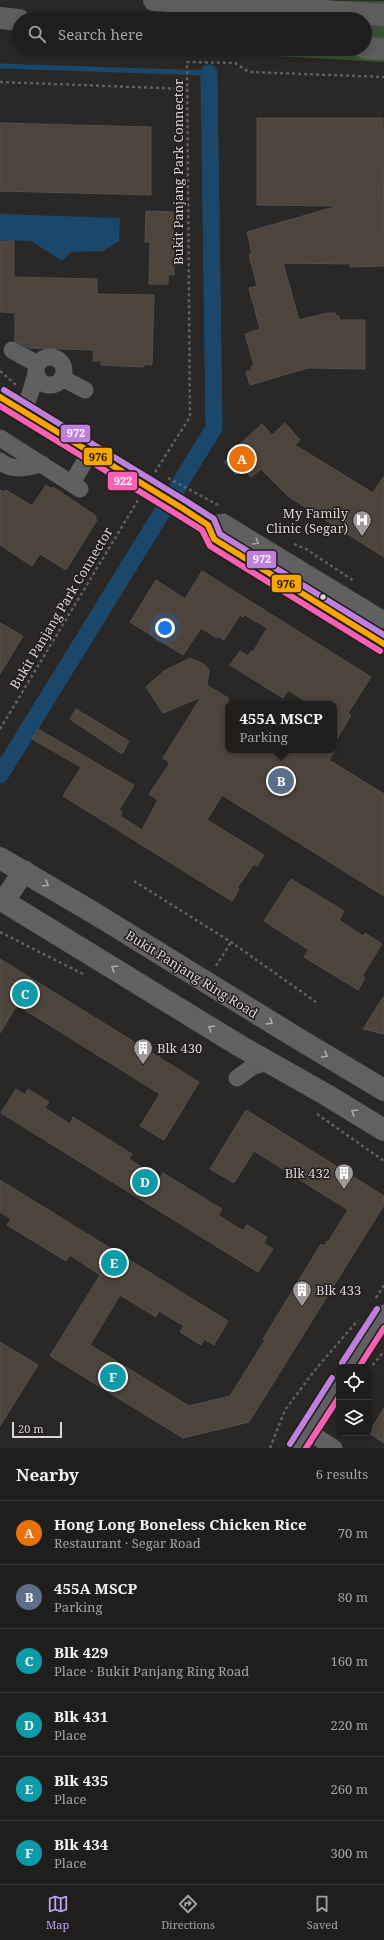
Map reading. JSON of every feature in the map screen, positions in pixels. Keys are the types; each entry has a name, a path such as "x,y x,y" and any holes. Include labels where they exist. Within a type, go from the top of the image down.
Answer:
{"highway":[{"path":"154,0 341,12"},
{"path":"372,14 384,15"},
{"path":"0,18 12,19"},
{"path":"0,32 12,33"},
{"path":"372,48 384,49"}],"main road":[{"name":"Bukit Panjang Ring Road","path":"0,858 24,871 292,1036 384,1090"},
{"path":"24,871 2,900 240,1046 325,1094 384,1130"}],"street":[{"path":"12,350 40,374 55,384 64,374 63,365 57,359 49,357 44,358 40,374 25,403"},
{"path":"62,378 85,390"},
{"path":"0,397 25,403 91,451 208,525 214,539 384,644"},
{"path":"0,438 76,486 91,451"},
{"path":"0,461 9,466 20,468 42,464"},
{"path":"208,525 223,522 384,620"},
{"path":"240,1046 241,1062 237,1078 252,1067 268,1062"},
{"path":"351,1364 380,1306"},
{"path":"297,1448 336,1387"},
{"path":"307,1432 334,1448"}],"path":[{"name":"Bukit Panjang Park Connector","path":"156,470 190,417 188,62 235,63 249,72 384,77"},
{"path":"0,82 188,89"},
{"path":"167,477 192,492 223,507"},
{"name":"Bukit Panjang Park Connector","path":"0,729 139,498"},
{"path":"134,881 231,942 316,1002"},
{"path":"216,966 231,942"},
{"path":"380,1306 384,1284"},
{"path":"270,1448 285,1410 315,1370 360,1317"},
{"path":"372,1366 384,1351"}],"green space":[{"path":"209,0 384,1 384,62 278,56 372,56 372,12 208,12"}],"water":[{"path":"0,214 120,218 119,241 103,251 71,252 62,261 31,241 0,240"}],"building":[{"path":"257,118 383,118 384,266 350,267 351,264 283,263 299,320 327,313 335,313 335,315 339,316 339,320 365,320 365,369 308,368 250,385 246,372 252,370 251,367 254,366 245,334 260,329 249,288 257,286 249,255 252,254 247,232 338,206 257,205"},
{"path":"0,123 151,127 151,195 0,191"},
{"path":"146,211 173,212 174,275 168,274 168,284 149,284 150,242 145,242"},
{"path":"0,241 14,241 14,277 97,279 97,294 154,295 152,365 144,364 144,367 101,365 101,361 93,361 94,350 29,348 15,341 15,313 0,312"},
{"path":"285,423 300,440 295,445 373,493 384,476 384,557 289,497 261,469 251,477 244,469 236,475 224,462 231,455 230,453 262,424 272,435"},
{"path":"46,485 52,489 53,487 96,516 95,518 97,520 66,570 40,554 32,566 0,545 0,490 4,492 6,490 32,506"},
{"path":"202,571 371,677 348,713 351,715 337,739 337,701 305,701 288,690 283,698 230,665 240,651 248,656 251,651 253,652 267,628 245,615 243,617 240,615 224,640 218,636 217,638 201,628 183,655 130,622 156,580 185,599"},
{"path":"0,623 23,636 0,674"},
{"path":"190,658 205,665 209,670 207,685 228,698 228,701 225,701 225,753 333,753 329,760 384,794 384,896 222,795 207,820 264,855 257,866 254,864 237,888 239,889 232,901 63,796 81,767 32,739 38,729 134,785 119,810 122,812 120,816 142,830 158,800 149,794 170,763 163,758 201,697 163,713 146,687 164,671"},
{"path":"76,709 129,741 122,754 70,719"},
{"path":"291,879 344,911 339,920 363,936 365,933 382,944 362,976 365,978 358,990 304,957 309,950 264,921"},
{"name":"Blk 430","path":"0,959 199,1082 164,1140 140,1126 160,1094 17,1005 0,1033"},
{"path":"384,996 384,1034 363,1029"},
{"path":"16,1089 25,1095 28,1089 49,1102 45,1108 70,1124 73,1117 132,1154 129,1159 159,1179 163,1173 222,1209 218,1215 243,1231 247,1225 267,1237 264,1243 273,1249 258,1272 1,1113"},
{"path":"246,1110 384,1196 384,1205 249,1422 183,1438 50,1356 100,1275 70,1255 66,1261 7,1225 11,1219 0,1212 0,1180 228,1321 214,1345 204,1339 201,1345 180,1332 184,1326 159,1311 156,1317 120,1295 90,1345 189,1406 230,1396 265,1340 263,1339 321,1244 324,1246 327,1241 328,1242 348,1210 254,1151 234,1183 210,1169"},
{"path":"0,1342 38,1365 0,1426"},
{"path":"384,1408 384,1443 372,1435 372,1428"}],"waterway":[{"path":"0,66 209,73"},
{"path":"0,775 214,428 209,73"}],"transit line":[{"name":"972","path":"4,390 214,519 220,534 384,635"},
{"name":"976","path":"0,397 182,508 208,525 214,539 384,644"},
{"name":"922","path":"0,406 202,530 210,546 380,651"},
{"name":"972","path":"342,1363 377,1309"},
{"name":"922","path":"361,1364 384,1328"},
{"name":"972","path":"290,1444 332,1378"},
{"name":"922","path":"306,1448 337,1400"}],"place":[{"name":"Hong Long Boneless Chicken Rice","path":"242,459"},
{"name":"My Family Clinic (Segar)","path":"362,537"},
{"name":"455A MSCP","path":"281,781"},
{"name":"Blk 429","path":"25,994"},
{"name":"Blk 430","path":"143,1065"},
{"name":"Blk 431","path":"145,1182"},
{"name":"Blk 432","path":"344,1190"},
{"name":"Blk 435","path":"114,1263"},
{"name":"Blk 433","path":"302,1307"},
{"name":"Blk 434","path":"113,1377"}]}
